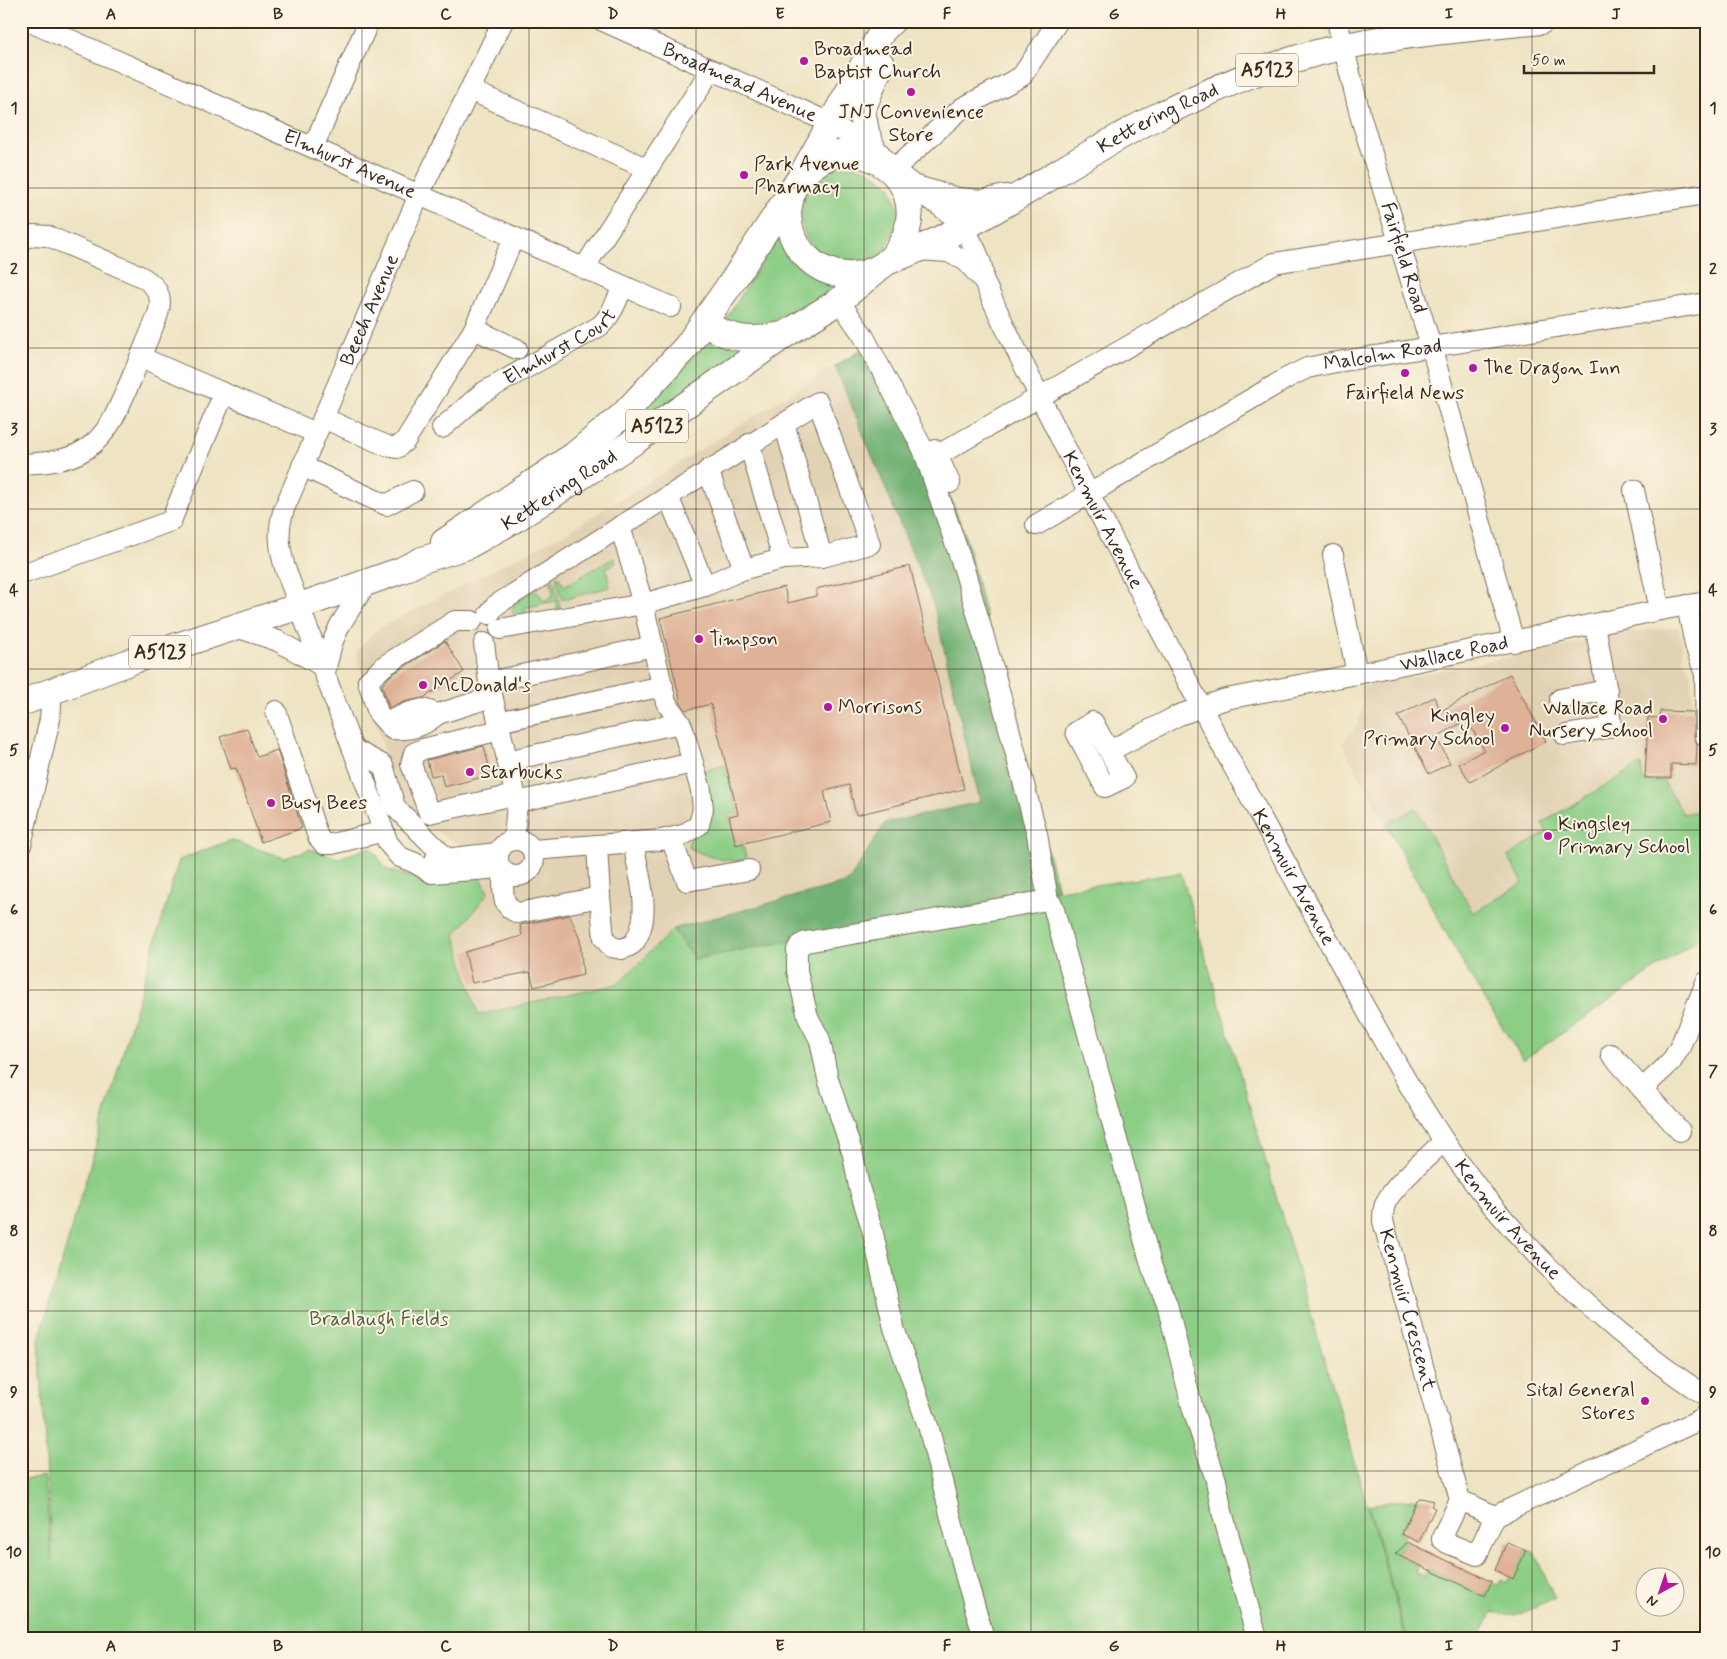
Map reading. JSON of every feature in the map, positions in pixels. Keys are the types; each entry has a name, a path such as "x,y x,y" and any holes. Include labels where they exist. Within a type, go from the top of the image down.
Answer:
{"main road":[{"path":"892,21 883,30 797,183 788,212 790,229 798,247 809,260 824,270 838,274 866,273 884,264 902,245 909,228 910,212 907,194 866,132 862,110 898,21"},
{"name":"Kettering Road","path":"21,702 137,659 300,606 402,570 422,560 467,546 517,518 635,441 786,334 839,301 884,264 918,250 962,227 1160,115 1218,88 1301,58 1343,47 1398,37 1541,21"},
{"path":"797,183 816,163 832,155 849,153 867,156 892,170"},
{"name":"Kettering Road","path":"892,170 958,201 984,203 1019,196"},
{"name":"Kettering Road","path":"422,560 451,536 573,456 616,421 688,346 797,183"},
{"name":"Kettering Road","path":"704,323 720,334 746,340 770,338 786,334"}],"street":[{"name":"Elmhurst Avenue","path":"28,21 671,307"},
{"path":"313,148 369,21"},
{"name":"Beech Avenue","path":"500,864 489,869 432,873 400,857 388,843 285,568 278,535 280,521 302,466 419,194 503,21"},
{"name":"Broadmead Avenue","path":"603,21 830,123 892,170"},
{"path":"892,170 962,108 1022,76 1058,21"},
{"name":"Fairfield Road","path":"1337,21 1361,118 1431,346 1514,642"},
{"path":"584,268 711,70"},
{"path":"470,90 648,169"},
{"name":"Kenmuir Avenue","path":"892,170 957,219 972,241 982,264 984,281"},
{"path":"938,455 1274,263 1706,194"},
{"path":"21,240 33,236 48,236 138,275 154,285 159,294 160,303 158,314 114,418 105,431 93,444 81,452 64,459 44,463 21,464"},
{"path":"140,357 224,393 319,426 397,448 405,441 474,329 514,237"},
{"name":"Kenmuir Avenue","path":"918,250 948,252 966,260 984,281 1040,396 1201,707 1361,1000 1415,1095 1444,1141 1486,1198 1526,1244 1561,1280 1648,1356 1706,1396"},
{"name":"Elmhurst Court","path":"442,428 482,393 600,326 607,320 623,286"},
{"path":"839,301 864,335 923,449 964,569 995,675 1037,834 1048,900 1053,906 1152,1268 1167,1304 1194,1410 1216,1480 1221,1508 1257,1638"},
{"name":"Malcolm Road","path":"1036,525 1307,368 1431,346 1706,303"},
{"path":"474,329 517,349"},
{"path":"22,574 171,521 224,393"},
{"path":"487,621 496,605 818,402 870,544 822,557 783,559 744,570 705,586 643,604 487,621 455,622 384,666 368,681 378,713 387,722 407,713 424,709 438,714 491,690 653,646"},
{"path":"784,423 822,557"},
{"path":"923,423 950,483"},
{"path":"749,444 783,559"},
{"path":"302,466 386,505 413,491"},
{"path":"708,470 744,570"},
{"path":"1634,490 1660,610"},
{"path":"668,496 705,586"},
{"path":"532,850 660,840 683,835 699,824 703,809 701,790 680,723 666,702 643,604 620,526"},
{"path":"1334,555 1357,674"},
{"path":"236,627 278,641 323,669 340,625 367,582"},
{"path":"1696,604 1695,645 1705,674 1706,738"},
{"name":"Wallace Road","path":"1110,751 1179,716 1226,699 1696,604"},
{"path":"487,621 497,638 489,643 484,643 491,690 516,799 514,840"},
{"path":"1565,735 1610,726 1595,624"},
{"path":"662,686 499,726 423,748 414,753 412,764 429,814 516,799 693,763"},
{"path":"1560,699 1606,690"},
{"path":"21,845 50,719 50,691"},
{"path":"276,711 318,837 324,844 332,844 384,831"},
{"path":"507,761 680,723"},
{"path":"353,749 383,766 395,807 447,859"},
{"path":"671,838 687,881 749,870"},
{"path":"415,863 447,859 500,864 511,876 517,876 525,874 533,864 534,856 532,850 522,840 504,843 500,864 504,903 510,910 518,913 600,897"},
{"path":"597,845 604,938 611,947 622,949 634,943 641,927 644,908 633,842"},
{"path":"984,1638 928,1429 894,1328 872,1229 859,1187 853,1155 828,1079 820,1040 808,1017 798,971 798,950 800,945 806,942 1048,900"},
{"path":"1642,1089 1671,1062 1680,1046 1706,982"},
{"path":"1611,1054 1680,1131"},
{"name":"Kenmuir Crescent","path":"1444,1141 1387,1200 1383,1211 1383,1221 1460,1500"},
{"path":"1495,1516 1460,1500 1442,1538 1447,1543 1477,1555 1495,1516 1706,1415"}],"shaded area":[{"path":"835,366 934,606 980,802 885,823 848,882 673,929 618,984 478,1015 454,935 481,877 460,845 406,815 388,763 356,652 377,629 566,533"},
{"name":"Kingsley Primary School","path":"1679,626 1684,660 1691,675 1698,811 1706,847 1706,931 1696,941 1523,1060 1470,976 1342,744 1358,724 1363,707 1361,687 1620,634"}],"green space":[{"path":"854,166 867,169 890,186 901,215 883,254 849,266 824,258 806,238 801,222 801,208 807,191 817,179 828,171 840,167"},
{"path":"781,232 835,283 834,288 756,331 723,324"},
{"path":"711,337 745,348 627,437 621,429 666,387"},
{"path":"874,342 911,400 964,532 1058,890 694,959 673,929 848,882 885,823 980,802 934,606 835,366"},
{"path":"614,558 616,563 606,568 610,587 562,600 556,577 558,576 564,586"},
{"path":"554,580 561,612 558,612 556,601 525,608 527,619 516,618 512,611 515,603 536,590 544,601 553,595 551,581"},
{"path":"1641,764 1643,781 1664,782 1683,814 1698,811 1706,847 1706,931 1696,941 1523,1060 1470,976 1386,824 1416,808 1473,913 1523,883 1508,856 1547,832 1542,823"},
{"path":"726,765 738,814 729,817 736,844 742,843 747,860 731,861 716,858 688,847 703,771"},
{"name":"Bradlaugh Fields","path":"231,840 285,858 310,849 339,858 371,847 387,870 434,883 481,877 488,893 455,935 478,1015 618,984 673,929 694,959 1058,890 1181,873 1406,1638 21,1638 21,1480 44,1476 52,1561 39,1340 179,860"},
{"path":"1419,1498 1404,1527 1402,1526 1399,1532 1405,1536 1402,1539 1408,1542 1395,1554 1419,1565 1416,1573 1423,1576 1427,1569 1485,1596 1492,1582 1498,1585 1501,1579 1507,1582 1526,1550 1534,1552 1555,1599 1515,1616 1492,1612 1479,1638 1407,1638 1368,1505"}],"building":[{"name":"Morrisons","path":"910,566 964,789 856,815 849,785 824,791 831,822 736,845 729,816 738,814 711,704 686,710 681,703 660,618 784,587 788,603 816,596 816,589"},
{"path":"445,641 464,672 423,698 404,702 389,708 382,685 391,675"},
{"name":"Kingley Primary School","path":"1510,674 1546,741 1470,782 1459,764 1484,750 1467,720 1436,737 1450,763 1429,774 1398,716 1434,697 1441,711"},
{"path":"1660,711 1694,712 1694,737 1697,744 1696,765 1671,764 1671,778 1645,778 1648,717 1659,718"},
{"name":"Busy Bees","path":"247,728 257,757 277,750 302,828 261,842 236,768 231,769 220,737"},
{"path":"484,746 491,775 444,787 441,774 431,776 427,760"},
{"path":"570,915 580,940 583,975 534,987 530,972 472,983 465,952 522,936 520,925"},
{"path":"1421,1498 1434,1501 1431,1506 1435,1508 1419,1542 1401,1534 1417,1501"},
{"path":"1408,1542 1492,1582 1485,1596 1395,1554"},
{"path":"1507,1542 1526,1550 1513,1579 1495,1570"}],"place":[{"name":"Broadmead Baptist Church","path":"804,61"},
{"name":"JNJ Convenience Store","path":"911,92"},
{"name":"Park Avenue Pharmacy","path":"744,175"},
{"name":"The Dragon Inn","path":"1473,368"},
{"name":"Fairfield News","path":"1405,373"},
{"name":"Timpson","path":"699,639"},
{"name":"McDonald's","path":"423,685"},
{"name":"Morrisons","path":"828,707"},
{"name":"Wallace Road Nursery School","path":"1663,719"},
{"name":"Kingley Primary School","path":"1505,728"},
{"name":"Starbucks","path":"470,772"},
{"name":"Busy Bees","path":"271,803"},
{"name":"Kingsley Primary School","path":"1548,836"},
{"name":"Sital General Stores","path":"1645,1401"}]}
